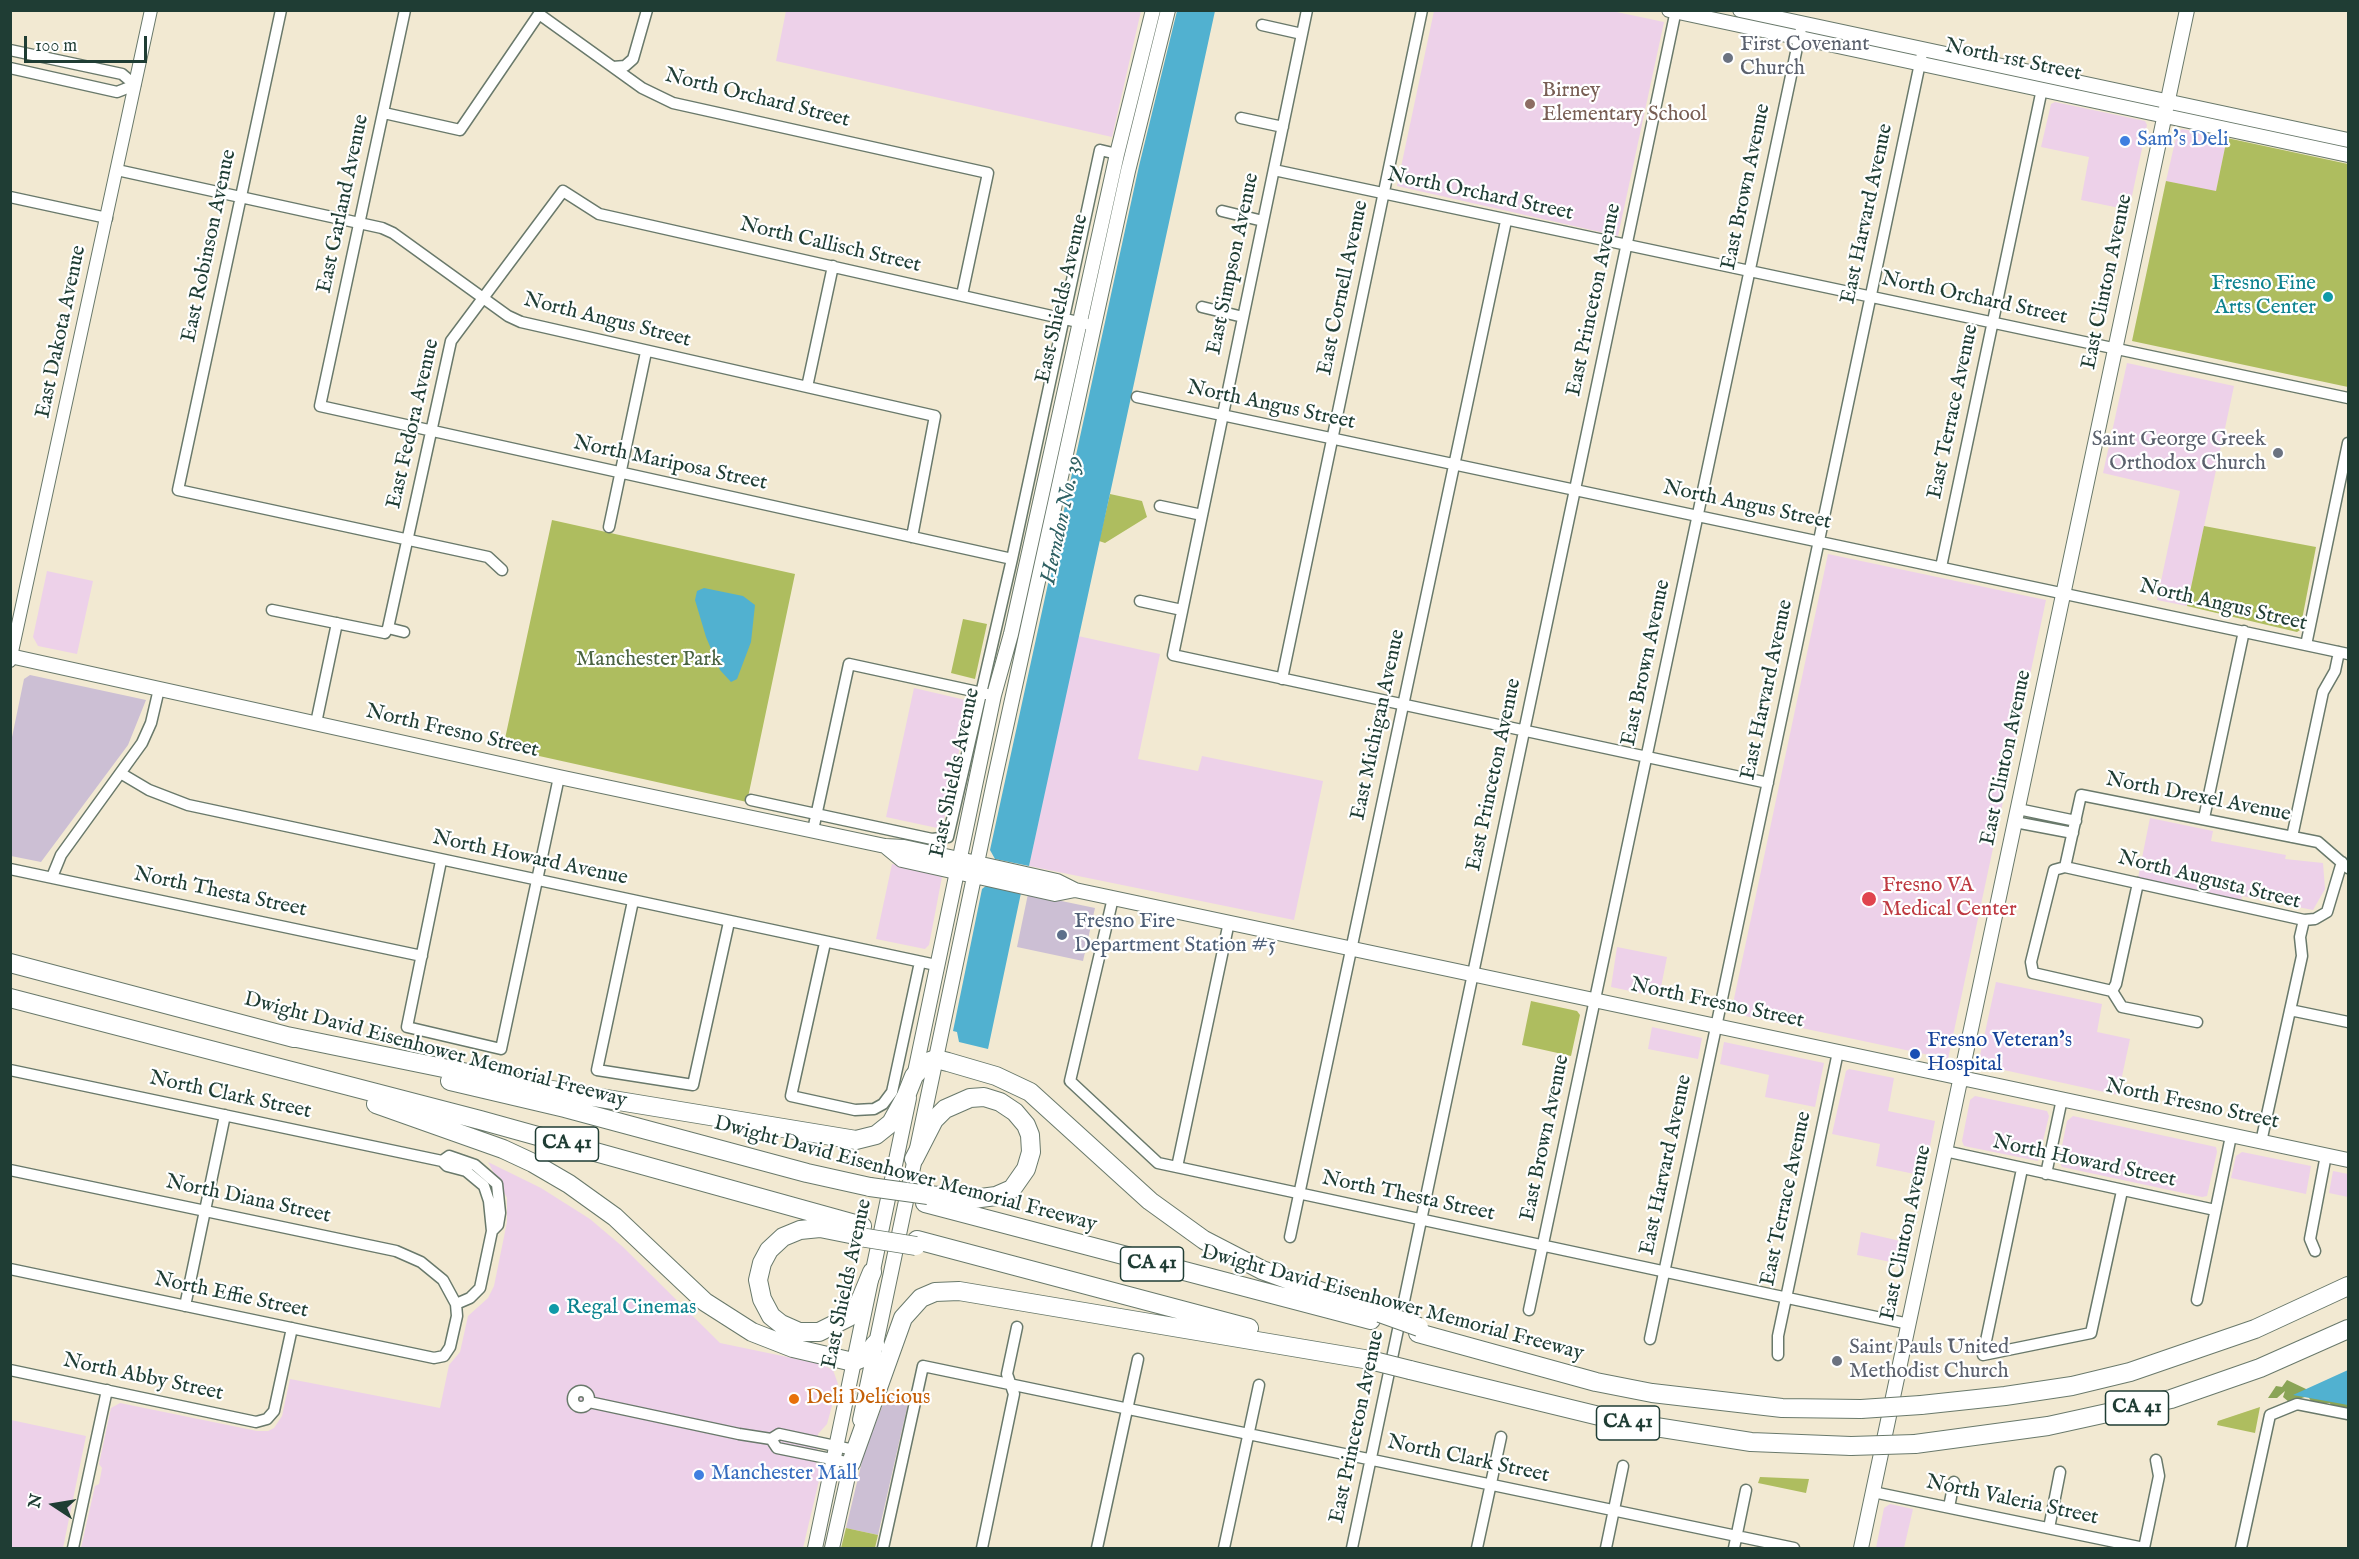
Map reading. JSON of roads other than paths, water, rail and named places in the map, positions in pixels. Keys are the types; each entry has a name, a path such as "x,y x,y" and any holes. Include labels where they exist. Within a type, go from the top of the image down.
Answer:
{"highway":[{"name":"Dwight David Eisenhower Memorial Freeway","path":"10,963 807,1173 927,1199 1379,1318 1596,1382 1652,1393 1782,1408 1861,1409 2006,1396 2072,1386 2130,1372 2255,1329 2349,1286"},
{"name":"CA 41","path":"10,998 128,1026 270,1067 480,1120 861,1231 995,1260 1370,1360 1624,1422 1751,1442 1851,1446 1915,1444 2048,1426 2161,1402 2260,1368 2349,1329"},
{"path":"282,1035 546,1089 856,1140 876,1135 891,1123 914,1076 927,1062 936,1059 988,1073 1030,1092 1044,1102 1150,1201 1176,1222 1226,1253 1379,1318"},
{"path":"270,1067 503,1149 533,1163 574,1187 615,1217 705,1302 772,1340 853,1362 865,1358 875,1344"},
{"path":"914,1159 934,1120 945,1109 970,1098 984,1097 1000,1102 1015,1112 1026,1125 1030,1136 1031,1152 1026,1169 1012,1189 996,1196 973,1199 927,1199"},
{"path":"861,1231 820,1228 800,1230 783,1237 769,1250 762,1263 758,1280 762,1299 771,1316 781,1324 799,1332 819,1332 849,1317 860,1300 872,1272"},
{"path":"844,1455 903,1318 921,1298 935,1292 959,1291 1370,1360"}],"main road":[{"name":"East Shields Avenue","path":"832,1548 853,1362 957,865 988,694 1011,634 1117,154 1153,10"},
{"name":"East Shields Avenue","path":"815,1548 875,1344 975,869 1094,325 1168,10"},
{"name":"North 1st Street","path":"1740,10 2349,140"},
{"name":"East Clinton Avenue","path":"1861,1548 2187,10"},
{"name":"North 1st Street","path":"1674,11 2349,155"},
{"path":"2026,70 2042,89"},
{"name":"North Fresno Street","path":"11,658 885,846 904,847 957,865 1018,879 1057,881 1075,890 2349,1160"},
{"path":"988,694 1002,703 994,750 994,782"}],"street":[{"name":"East Dakota Avenue","path":"11,658 151,10"},
{"name":"East Robinson Avenue","path":"281,10 178,490 407,540"},
{"name":"East Garland Avenue","path":"320,406 405,10"},
{"name":"East Simpson Avenue","path":"1282,679 1173,656 1307,10"},
{"name":"East Cornell Avenue","path":"1282,679 1422,10"},
{"name":"East Princeton Avenue","path":"1352,1548 1627,246 1674,11"},
{"name":"North Orchard Street","path":"384,113 460,130 539,14 642,88 673,103 988,172 962,295"},
{"path":"613,67 625,66 633,59 646,15"},
{"name":"East Brown Avenue","path":"1529,1310 1802,24"},
{"path":"1262,25 1302,34"},
{"name":"East Harvard Avenue","path":"1650,1339 1923,49"},
{"path":"10,50 122,74 135,85 117,92 10,68"},
{"name":"East Terrace Avenue","path":"1941,567 2042,89"},
{"path":"1241,118 1283,127"},
{"path":"751,800 932,839 948,837 988,694 1012,559 1100,150 1117,154"},
{"name":"North Angus Street","path":"117,170 359,223 393,233 521,322 936,416 912,537"},
{"name":"North Orchard Street","path":"1274,170 1383,195 2349,398"},
{"name":"North Callisch Street","path":"563,190 599,214 1094,325"},
{"name":"East Fedora Avenue","path":"388,628 447,351 456,333 563,190"},
{"path":"10,197 107,218"},
{"path":"1222,212 1263,221"},
{"name":"East Michigan Avenue","path":"1290,1237 1506,221"},
{"path":"807,387 833,266"},
{"path":"1202,307 1243,317"},
{"path":"609,527 646,352"},
{"name":"North Angus Street","path":"1137,397 2344,653"},
{"name":"North Mariposa Street","path":"320,406 1012,559"},
{"path":"2306,645 2349,443"},
{"path":"1160,506 1202,515"},
{"path":"407,540 488,557 502,570"},
{"path":"1140,601 1182,610"},
{"path":"272,610 385,633 388,628 405,632"},
{"path":"316,723 337,623"},
{"path":"2204,818 2244,631"},
{"path":"2292,837 2323,692 2344,653"},
{"path":"813,830 849,664 988,694"},
{"path":"1282,679 1768,783"},
{"path":"52,877 62,855 142,743 151,723 159,689"},
{"name":"North Howard Avenue","path":"122,774 149,789 188,805 441,861 936,965"},
{"path":"441,861 407,1027 501,1049 559,777"},
{"name":"North Drexel Avenue","path":"2076,821 2081,795 2204,818 2318,843 2345,865"},
{"path":"2016,816 2076,821 2065,867 2054,870 2031,962 2033,973 2112,991 2122,1007 2197,1022"},
{"path":"2016,816 2073,833"},
{"path":"2304,920 2315,919 2327,912 2345,865"},
{"name":"North Augusta Street","path":"2065,867 2304,920 2300,937 2302,956 2261,1142"},
{"name":"North Thesta Street","path":"10,869 422,956"},
{"path":"2112,991 2116,984 2138,883"},
{"name":"North Thesta Street","path":"1113,898 1070,1081 1158,1163 1909,1324"},
{"path":"633,901 597,1070 693,1085 729,922"},
{"path":"1177,1167 1229,922"},
{"path":"825,943 791,1096 864,1111 883,1104 892,1092 920,962"},
{"path":"2290,1010 2349,1022"},
{"name":"East Terrace Avenue","path":"1778,1355 1778,1336 1838,1052"},
{"name":"North Clark Street","path":"10,1070 442,1161 449,1156 461,1159 480,1174 489,1201 492,1231 480,1288 470,1298 456,1304"},
{"path":"2046,1174 2062,1099"},
{"path":"185,1306 225,1115"},
{"path":"2197,1300 2231,1136"},
{"name":"North Howard Street","path":"1946,1152 2215,1210"},
{"path":"2315,1251 2310,1239 2326,1155"},
{"path":"2022,1169 1983,1355 2091,1333 2122,1191"},
{"name":"North Diana Street","path":"10,1170 410,1256 443,1280 456,1304"},
{"name":"North Effie Street","path":"10,1269 434,1358 444,1356 450,1347 457,1316 456,1304"},
{"path":"982,1548 1014,1394 1007,1374 1017,1327"},
{"name":"North Abby Street","path":"10,1370 256,1422 267,1419 274,1411 292,1328"},
{"path":"1097,1548 1138,1359"},
{"name":"North Clark Street","path":"883,1548 923,1366 1794,1548"},
{"path":"1224,1548 1260,1385"},
{"path":"74,1548 107,1390"},
{"path":"589,1402 771,1439 779,1434 844,1455"},
{"path":"2241,1548 2271,1415 2298,1404 2349,1414"},
{"path":"1477,1548 1501,1437"},
{"path":"2144,1548 2159,1476 2156,1460"},
{"path":"1605,1548 1623,1466"},
{"path":"2049,1528 2060,1472"},
{"path":"1949,1507 1954,1482"},
{"path":"1734,1548 1746,1490"},
{"name":"North Valeria Street","path":"1873,1492 2144,1548"}],"water":[{"name":"Herndon No. 39","path":"1177,11 1215,11 1029,866 995,859 990,850 1139,166"},
{"path":"704,588 743,596 755,605 751,642 737,679 731,682 720,670 706,637 695,600 697,591"},
{"path":"987,885 1021,893 988,1049 959,1042 957,1032 953,1031 982,889"},
{"path":"2348,1370 2348,1405 2293,1395"}],"place":[{"name":"First Covenant Church","path":"1728,58"},
{"name":"Birney Elementary School","path":"1530,104"},
{"name":"Sam's Deli","path":"2125,141"},
{"name":"Fresno Fine Arts Center","path":"2328,297"},
{"name":"Saint George Greek Orthodox Church","path":"2278,453"},
{"name":"Fresno VA Medical Center","path":"1869,899"},
{"name":"Fresno Fire Department Station #5","path":"1062,935"},
{"name":"Fresno Veteran's Hospital","path":"1915,1054"},
{"name":"Regal Cinemas","path":"554,1309"},
{"name":"Saint Pauls United Methodist Church","path":"1837,1361"},
{"name":"Deli Delicious","path":"794,1399"},
{"name":"Manchester Mall","path":"699,1475"}],"park label":[{"name":"Manchester Park","path":"649,661"}]}
